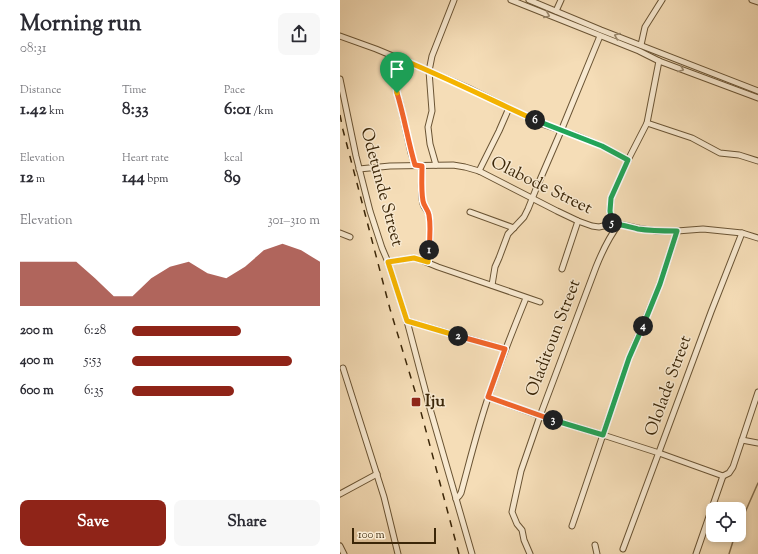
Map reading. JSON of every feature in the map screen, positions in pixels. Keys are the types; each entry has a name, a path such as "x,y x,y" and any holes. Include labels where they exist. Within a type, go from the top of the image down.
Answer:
{"street":[{"path":"436,165 430,144 428,127 432,111 429,71 432,56 454,0"},
{"path":"511,0 639,51 659,61 758,98"},
{"path":"529,0 758,91"},
{"path":"556,11 561,0"},
{"path":"641,45 646,28 662,0"},
{"path":"752,0 758,2"},
{"path":"340,36 429,71 542,124 602,146 628,160"},
{"path":"492,285 495,267 508,234 524,217 528,210 600,36"},
{"path":"396,57 395,78 397,93 415,165"},
{"path":"612,224 610,211 611,198 647,123 659,61"},
{"name":"Odetunde Street","path":"340,79 359,169 370,211 407,321 431,412 472,554"},
{"path":"479,171 509,108"},
{"path":"647,123 692,138 720,152 739,155 758,161"},
{"name":"Olabode Street","path":"359,169 415,165 453,165 465,167 479,171 532,199 592,226 619,224 656,231 703,229 742,233 758,238"},
{"path":"422,166 422,199 429,215 430,231 428,262"},
{"path":"470,212 514,228"},
{"path":"562,269 578,221"},
{"name":"Oladitoun Street","path":"530,554 524,540 522,530 517,524 512,512 521,471 596,267 606,244 619,224"},
{"path":"572,526 629,358 660,284 677,231"},
{"path":"340,233 350,237"},
{"name":"Ololade Street","path":"623,549 742,233"},
{"path":"388,262 414,258 540,302"},
{"path":"456,499 461,493 488,397 505,349 526,298"},
{"path":"407,321 505,349"},
{"path":"344,368 384,497 398,554"},
{"path":"696,554 723,476 729,473 733,467 758,392"},
{"path":"488,397 540,416 659,453 723,476"},
{"path":"742,440 758,442"},
{"path":"340,494 376,474"},
{"path":"595,545 597,554"},
{"path":"340,546 344,554"}],"waterway":[{"path":"746,510 758,483"},
{"path":"729,554 733,542"}],"railway":[{"path":"340,115 390,309 418,401 459,554"}],"place":[{"name":"Iju","path":"416,402"}],"route":[{"path":"396,57 468,88 542,124 602,146 628,160 611,198 610,211 612,224 656,231 677,231 660,284 629,358 603,435 540,416 488,397 505,349 407,321 388,262 414,258 428,262 430,231 428,211 424,206 422,199 422,166 415,165 397,93 395,78 396,57"}]}
